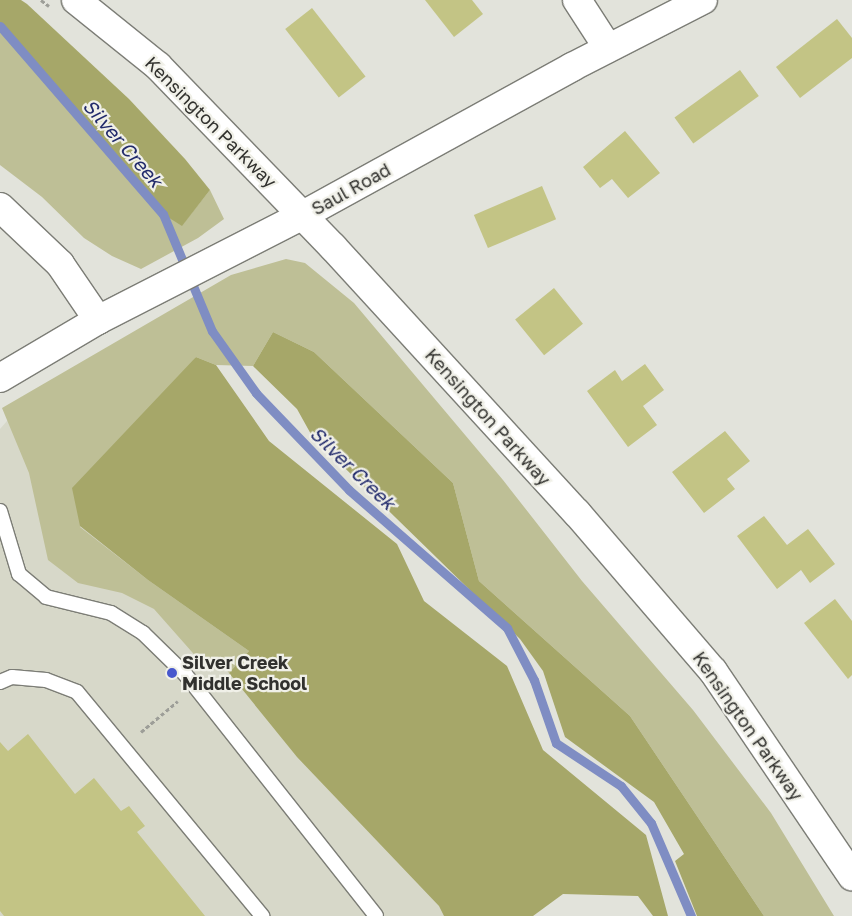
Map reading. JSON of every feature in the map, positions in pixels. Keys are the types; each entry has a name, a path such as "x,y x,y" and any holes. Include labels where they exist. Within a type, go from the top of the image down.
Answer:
{"street":[{"name":"Kensington Parkway","path":"76,0 158,66 303,215 576,513 713,671 852,876"},
{"path":"578,0 608,48"},
{"name":"Saul Road","path":"0,378 98,320 303,215 608,48 704,0"},
{"path":"0,207 60,264 98,320"}],"lane":[{"path":"0,511 19,574 46,597 111,613 143,633 185,674 376,916"},
{"path":"0,682 12,677 46,680 77,692 262,916"}],"path":[{"path":"140,732 181,698"}],"shaded area":[{"name":"Silver Creek Middle School","path":"115,348 516,916 0,916 0,429 7,421"}],"green space":[{"path":"0,0 21,0 27,4 129,99 185,159 210,190 182,226 163,214 0,26"},
{"path":"0,26 182,225 210,190 224,219 198,238 141,269 112,256 84,238 42,197 0,165"},
{"path":"286,259 305,263 354,303 503,480 582,581 693,710 771,813 834,916 764,916 630,716 479,581 453,483 314,352 273,332 253,366 216,365 196,357 80,527 148,580 249,651 229,673 218,660 207,669 154,609 122,593 78,583 48,560 29,473 2,408 231,275"},
{"path":"273,332 314,352 453,483 479,581 630,716 764,916 697,916 675,861 684,854 654,802 565,737 543,671 520,639 312,436 297,409 253,366"},
{"path":"196,357 216,365 269,441 397,544 424,601 507,666 543,750 646,835 668,916 653,916 638,896 563,894 533,916 444,916 439,906 297,757 229,673 249,651 148,580 80,526 72,488"}],"building":[{"path":"425,0 472,0 483,14 454,37"},
{"path":"312,8 366,77 339,97 285,29"},
{"path":"837,19 852,38 852,58 800,98 776,67"},
{"path":"740,70 759,96 693,143 674,118"},
{"path":"625,131 660,173 628,198 612,179 600,188 583,167"},
{"path":"542,186 556,219 488,248 474,215"},
{"path":"554,288 583,324 544,355 515,319"},
{"path":"645,364 664,390 643,406 657,425 628,447 587,391 615,370 622,381"},
{"path":"725,431 750,461 727,479 735,489 704,513 672,472"},
{"path":"764,516 787,545 808,529 835,564 810,583 801,570 777,589 737,536"},
{"path":"835,599 852,621 852,675 848,679 804,623"},
{"path":"28,734 75,794 94,778 121,811 129,806 145,826 137,832 205,916 4,916 0,911 0,742 8,751"}],"waterway":[{"name":"Silver Creek","path":"0,26 163,214 212,331 256,393 349,490 507,628 534,680 556,743 621,786 651,823 691,916"}],"place":[{"name":"Silver Creek Middle School","path":"172,673"}]}
